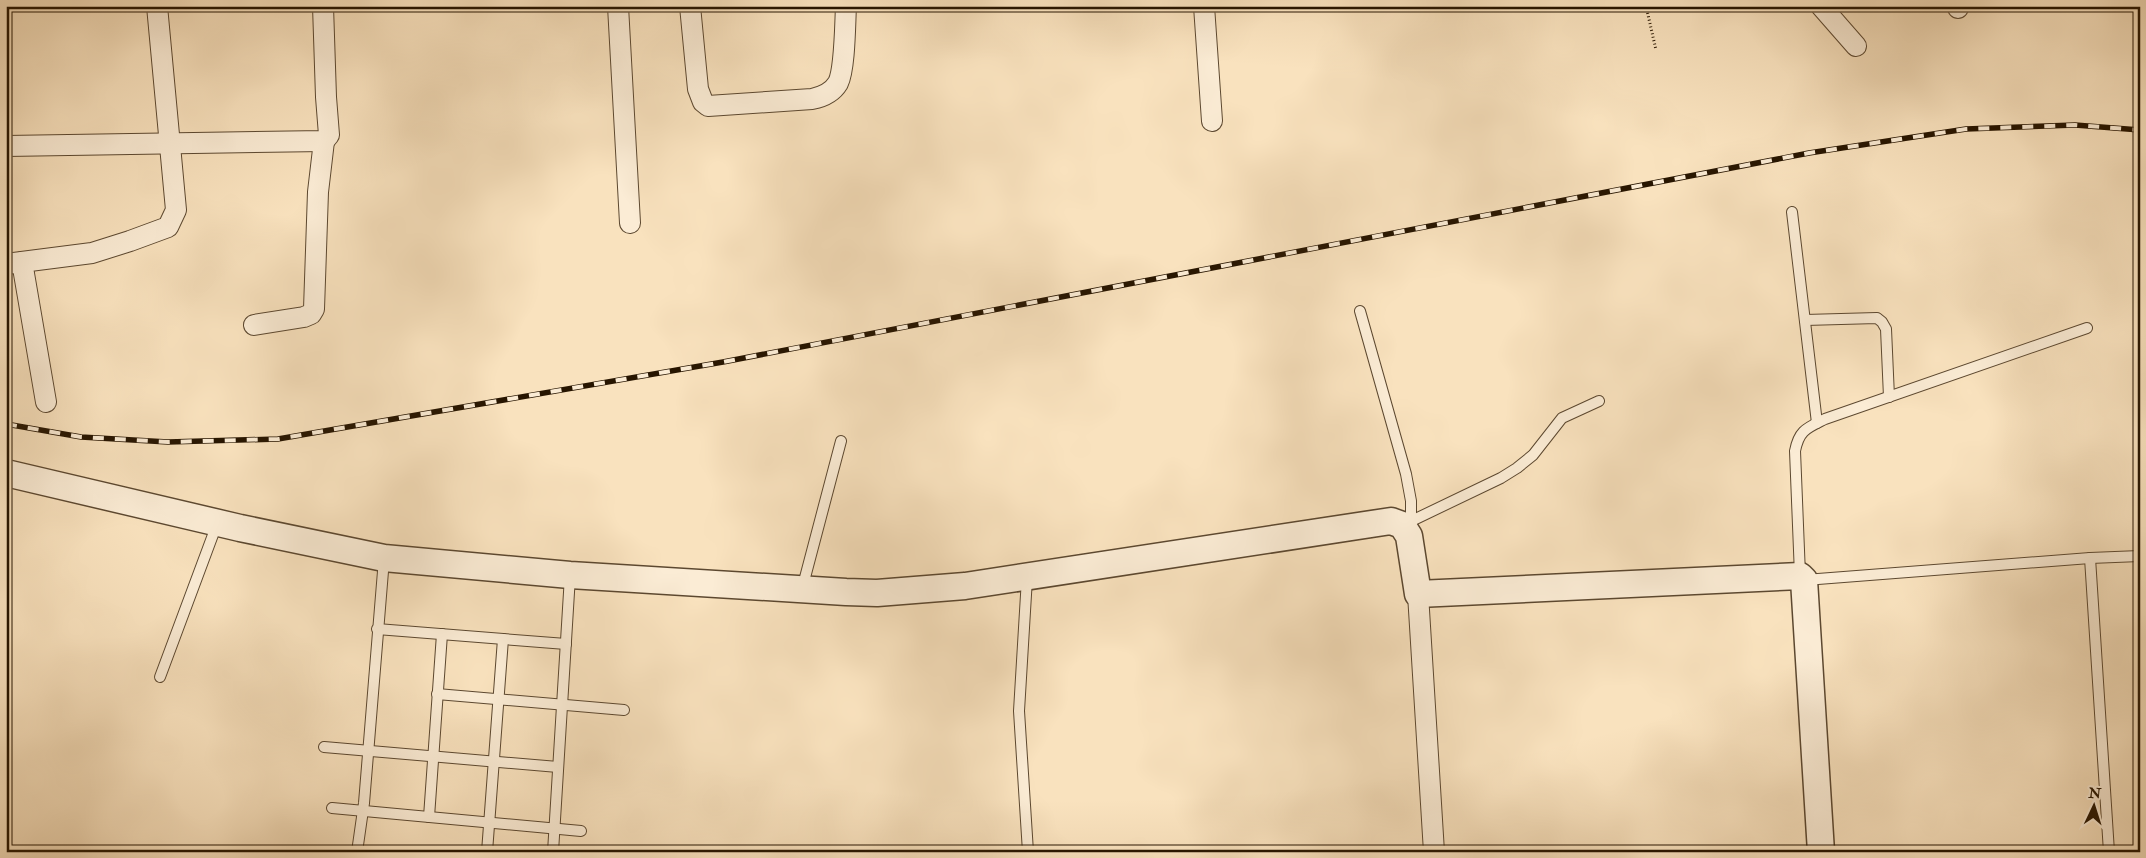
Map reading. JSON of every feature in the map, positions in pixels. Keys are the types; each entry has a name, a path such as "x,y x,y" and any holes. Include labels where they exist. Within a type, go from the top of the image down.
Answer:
{"street":[{"path":"46,402 14,263 92,252 130,241 168,227 176,210 172,144 157,6"},
{"path":"254,325 304,317 311,314 314,309 318,192 324,141 329,135 323,6"},
{"path":"618,6 630,223"},
{"path":"690,6 698,89 703,102 708,106 812,99 832,90 841,76 846,6"},
{"path":"1204,6 1212,121"},
{"path":"1821,6 1856,46"},
{"path":"6,146 324,141"},
{"path":"6,473 218,523 384,558 570,575 877,593 964,586 1391,521 1407,523 1418,594 1434,852"},
{"path":"1418,594 1802,578 1821,852"}],"lane":[{"path":"1792,212 1818,423"},
{"path":"1360,311 1406,474 1411,501 1407,523"},
{"path":"1805,320 1877,318 1882,322 1886,329 1889,397"},
{"path":"2087,328 1806,428 1798,438 1795,451 1802,578 2140,556"},
{"path":"1407,523 1501,478 1517,468 1533,455 1562,418 1599,401"},
{"path":"802,590 841,440"},
{"path":"160,677 218,523"},
{"path":"357,852 369,750 384,558"},
{"path":"2090,558 2109,852"},
{"path":"552,852 570,575"},
{"path":"1027,577 1019,711 1028,852"},
{"path":"377,629 566,644"},
{"path":"429,817 442,634"},
{"path":"487,852 503,639"},
{"path":"437,694 624,710"},
{"path":"324,747 558,767"},
{"path":"332,808 581,831"}],"path":[{"path":"1646,6 1656,50"}],"railway":[{"path":"6,424 81,437 168,442 278,439 723,362 1809,153 1966,129 2075,125 2140,130"}]}
